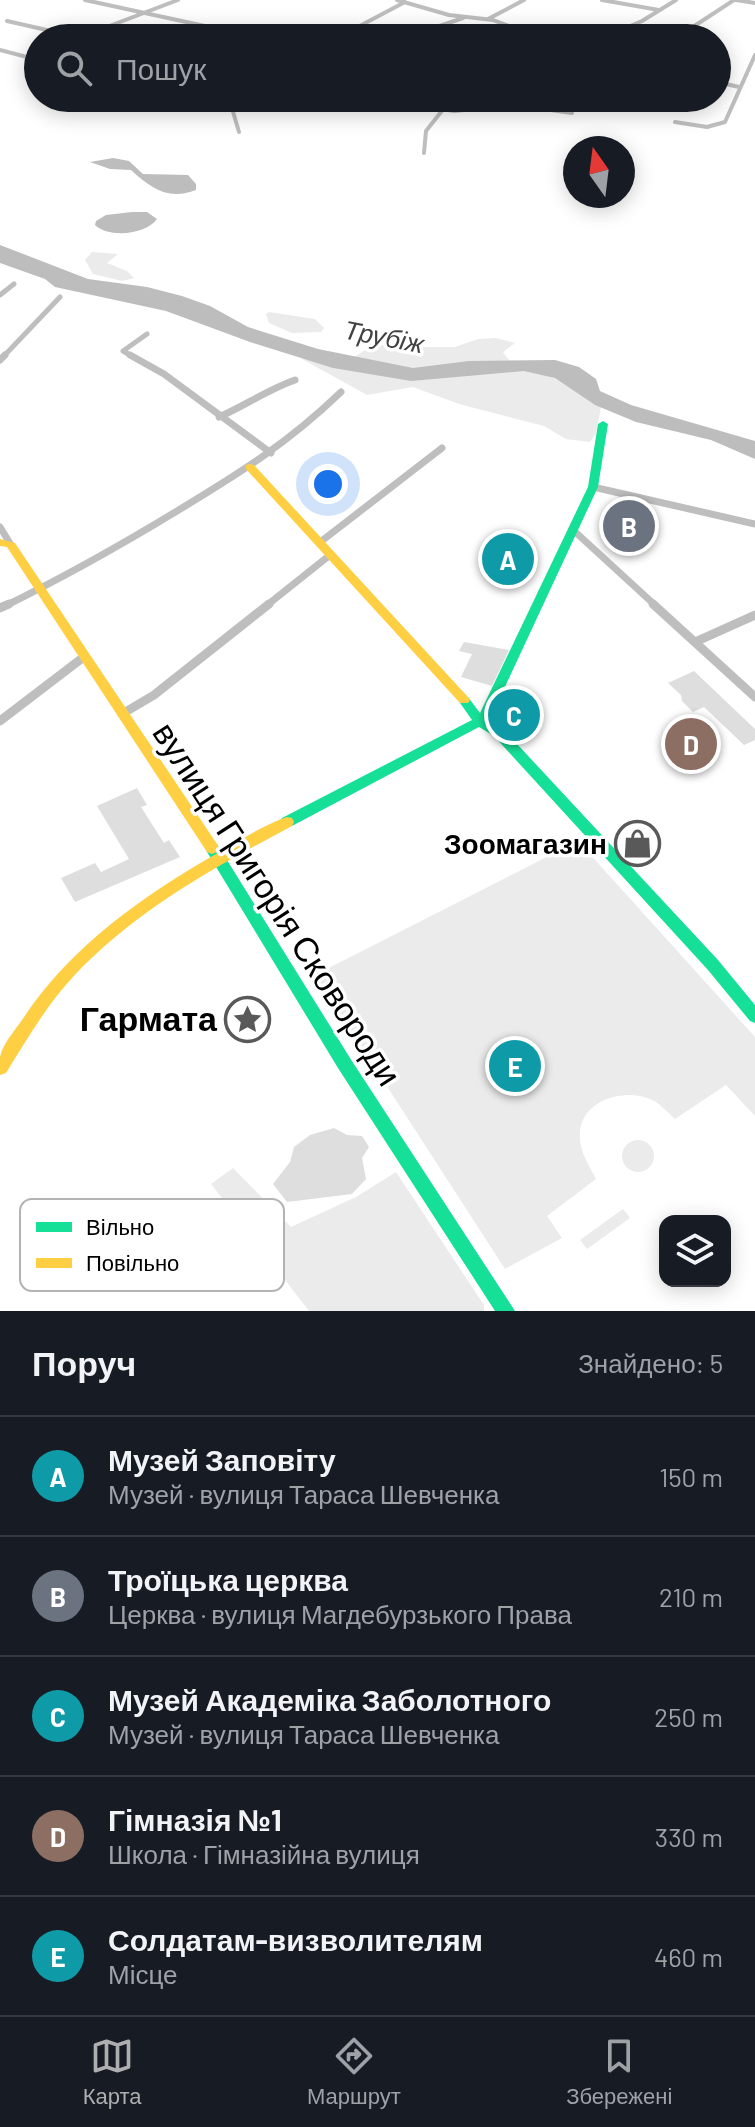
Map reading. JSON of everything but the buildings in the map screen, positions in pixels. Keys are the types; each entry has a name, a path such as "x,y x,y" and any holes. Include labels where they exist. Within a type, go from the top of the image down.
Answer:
{"street":[{"path":"85,0 198,24"},
{"path":"115,24 178,0"},
{"path":"397,0 502,24"},
{"path":"488,19 524,0"},
{"path":"602,0 660,10"},
{"path":"631,24 676,0"},
{"path":"698,24 735,0 755,3"},
{"path":"364,24 407,1"},
{"path":"444,24 464,17"},
{"path":"7,21 24,25"},
{"path":"0,50 24,57"},
{"path":"731,105 755,55"},
{"path":"731,85 739,87"},
{"path":"233,112 239,132"},
{"path":"424,153 426,131 442,112"},
{"path":"565,112 572,113"},
{"path":"675,122 707,127 723,123 728,112"},
{"path":"0,295 14,284"},
{"path":"0,360 60,297"},
{"path":"147,334 123,351 164,374 271,453"},
{"path":"219,417 244,406 260,393 295,380"},
{"path":"0,608 79,570 250,467 313,421 341,392"},
{"path":"0,1068 36,1011 69,971 116,931 219,858 480,722 498,694 593,487 603,424"},
{"path":"319,543 442,448"},
{"path":"250,467 464,700 480,722 499,733 615,863 713,965 755,1016"},
{"path":"593,487 755,524"},
{"name":"вулиця Григорія Сковороди","path":"0,527 6,544 41,589 219,858 344,1063 506,1311"},
{"path":"572,529 755,697"},
{"path":"122,714 154,695 330,555"},
{"path":"695,642 755,615"},
{"path":"0,721 85,656"}],"shaded area":[{"path":"113,158 129,161 143,174 188,175 196,184 196,190 177,194 160,191 131,170 110,169 90,162"},
{"path":"147,212 157,219 144,229 127,233 109,232 95,225 106,215"},
{"path":"0,245 88,279 147,287 182,296 210,306 248,327 318,349 413,368 469,361 555,360 579,367 596,379 600,391 631,405 755,441 755,459 711,440 636,422 595,405 555,378 524,371 411,381 333,368 166,311 55,287 45,279 0,263"},
{"path":"92,252 118,254 107,263 127,271 134,278 122,281 93,274 85,260"},
{"path":"266,314 315,319 324,328 321,332 292,333 269,323"},
{"path":"496,338 515,343 503,352 521,368 558,380 601,407 596,433 590,442 566,439 544,426 459,404 413,387 367,395 302,359 354,357 375,344 455,347 478,339"},
{"path":"578,841 755,1037 755,1116 726,1085 675,1119 657,1103 639,1096 603,1100 593,1107 581,1125 582,1149 596,1179 547,1216 562,1238 505,1269 315,975"},
{"path":"638,1140 650,1144 654,1156 650,1168 638,1172 626,1168 622,1156 626,1144"},
{"path":"233,1168 263,1199 223,1199 211,1184"},
{"path":"396,1172 484,1305 484,1311 309,1311 284,1279 284,1220 291,1227 356,1197"},
{"path":"623,1209 630,1218 587,1249 580,1240"}],"traffic: fast":[{"path":"287,822 484,719 593,487 603,424"},
{"path":"464,700 480,722 499,733 713,965 755,1016"},
{"path":"212,848 344,1063 506,1311"}],"traffic: slow":[{"path":"250,467 464,700"},
{"path":"0,542 11,545 212,848"},
{"path":"0,1068 57,984 116,928 171,888 287,822"}],"place":[{"name":"Троїцька церква","path":"629,526"},
{"name":"Музей Заповіту","path":"508,559"},
{"name":"Музей Академіка Заболотного","path":"514,715"},
{"name":"Гімназія №1","path":"691,744"},
{"name":"Зоомагазин","path":"638,844"},
{"name":"Гармата","path":"248,1019"},
{"name":"Солдатам-визволителям","path":"515,1066"}],"water label":[{"name":"Трубіж","path":"384,337"}]}
